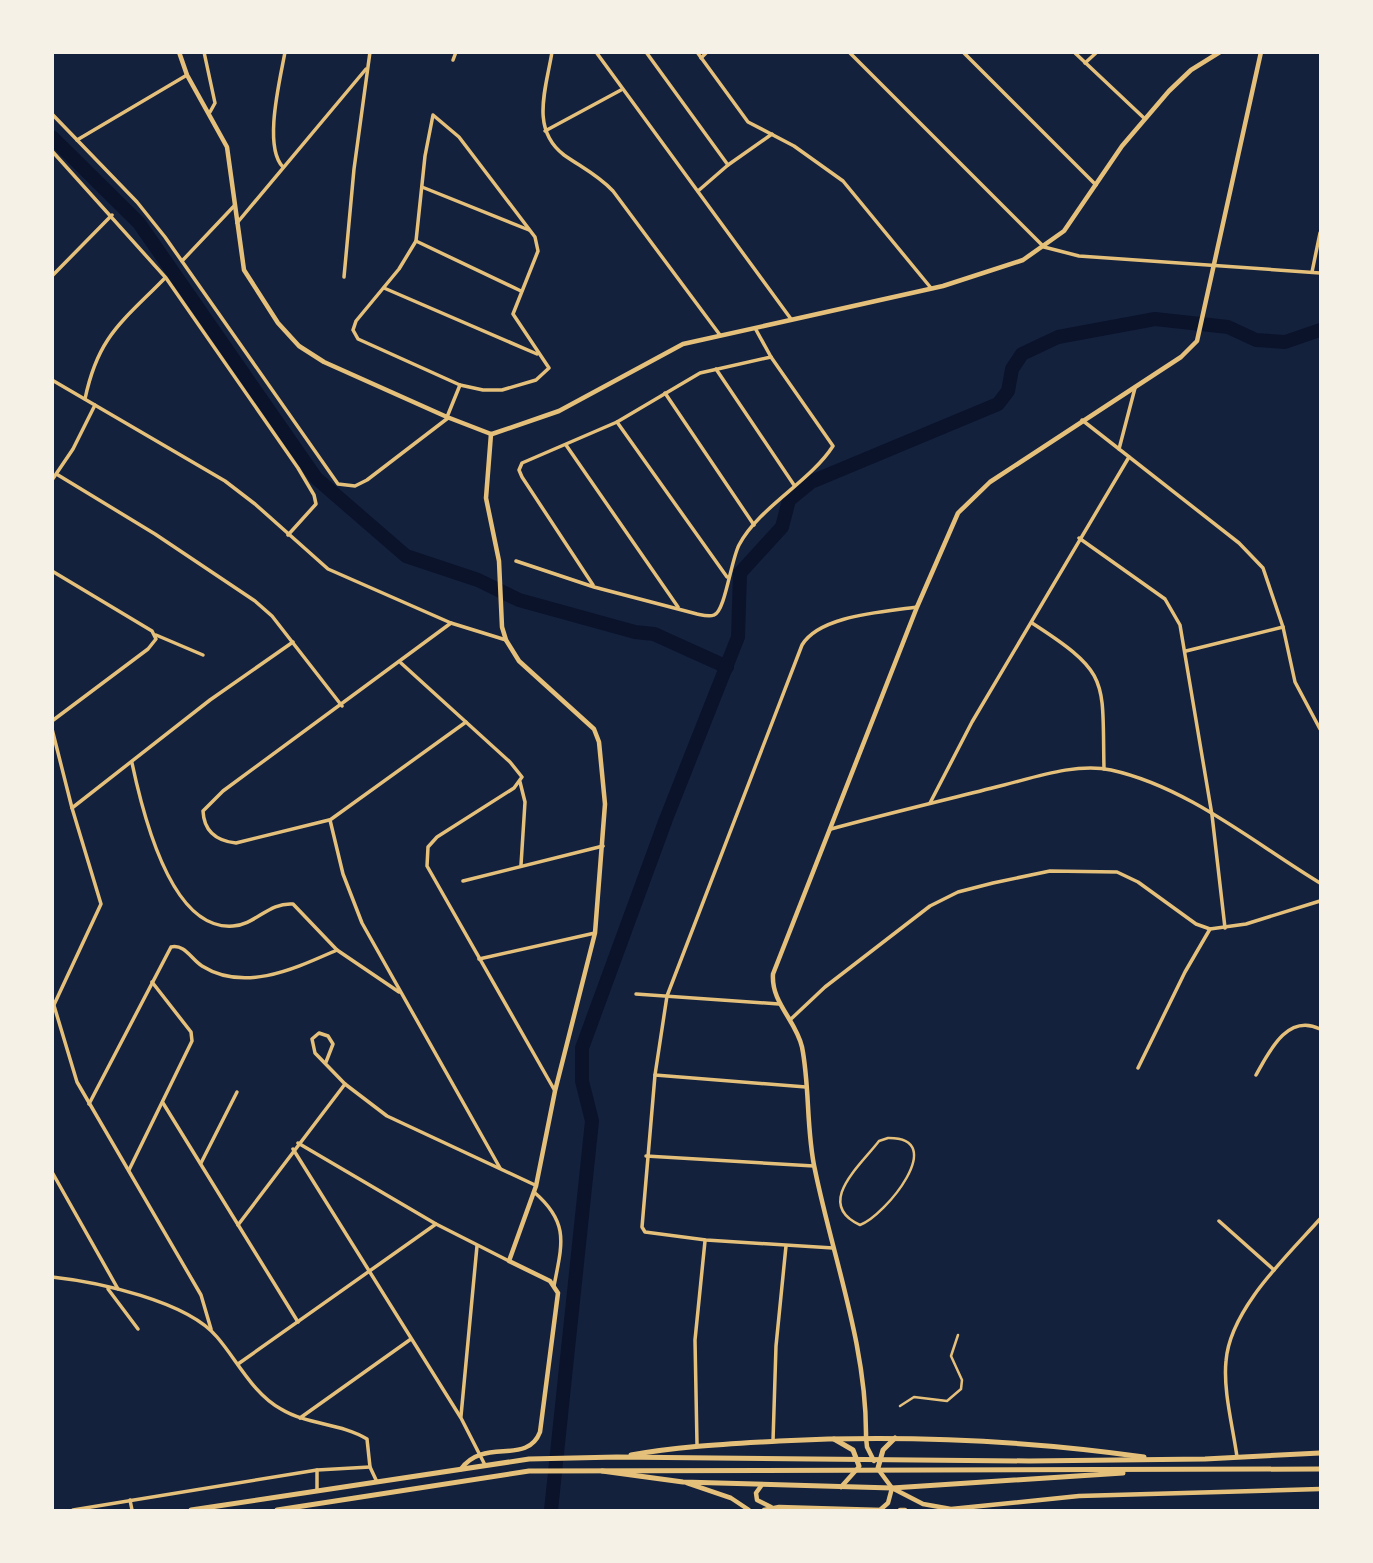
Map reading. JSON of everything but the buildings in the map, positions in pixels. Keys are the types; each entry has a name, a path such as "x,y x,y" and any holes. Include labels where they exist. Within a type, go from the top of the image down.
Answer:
{"highway":[{"path":"617,1457 697,1444 866,1437 1056,1445 1165,1460"},
{"path":"833,1438 853,1450 859,1466"},
{"path":"878,1468 883,1450 895,1438"},
{"path":"191,1510 529,1460 617,1457 1165,1460 1321,1453"},
{"path":"592,1469 683,1482 892,1489 1162,1470"},
{"path":"277,1510 529,1471 1321,1469"}],"street":[{"path":"179,52 187,75 227,147 244,270 278,324 299,346 321,361 448,418 491,434 559,411 675,347 931,288 1010,265 1044,247 1072,222 1144,118 1181,78 1220,52"},
{"path":"204,52 215,103 210,113"},
{"path":"283,167 275,158 274,130 285,52"},
{"path":"344,277 370,52"},
{"path":"453,60 456,52"},
{"path":"552,52 542,117 545,131 564,155 597,176 613,191 720,335"},
{"path":"596,52 621,90 792,319"},
{"path":"646,52 728,165"},
{"path":"697,52 744,118 817,161 843,181 931,288"},
{"path":"701,58 707,52"},
{"path":"849,52 1044,247 1079,256 1321,273"},
{"path":"963,52 1097,185"},
{"path":"1074,52 1144,118"},
{"path":"1085,63 1097,52"},
{"path":"1261,52 1200,331 1188,351 989,482 966,503 949,529 917,607 773,974 774,992 779,1004 791,1019 802,1046 814,1166 858,1356 866,1406 867,1447 892,1489 923,1504 951,1510 1079,1496 1321,1489"},
{"path":"237,223 367,67"},
{"path":"77,140 187,75"},
{"path":"545,131 621,90"},
{"path":"52,114 137,202 182,261 338,484 355,486 367,480 448,418 460,385"},
{"path":"433,115 460,137 531,231 538,251 513,314 549,368 536,380 502,390 483,390 460,385 355,335 353,327 356,321 384,288 416,241 433,115"},
{"path":"698,191 728,165 772,134"},
{"path":"52,151 166,278 314,495 313,509 288,535"},
{"path":"422,187 531,231"},
{"path":"182,261 235,205"},
{"path":"52,276 112,215"},
{"path":"1312,272 1321,233"},
{"path":"416,241 521,292"},
{"path":"85,398 92,368 104,343 166,278"},
{"path":"384,288 539,354"},
{"path":"516,561 594,587 715,615 724,603 727,577 738,546 754,525 833,446 771,357 755,328"},
{"path":"594,587 519,470 525,460 617,422 700,373 771,357"},
{"path":"716,369 794,485"},
{"path":"52,380 225,481 328,569 451,623 506,640"},
{"path":"1119,449 1135,386"},
{"path":"665,393 754,525"},
{"path":"52,480 58,475 95,405"},
{"path":"1082,419 1253,555 1268,578 1283,627 1295,682 1321,729"},
{"path":"617,422 727,577"},
{"path":"491,434 486,498 506,640 519,661 594,729 599,742 604,785 604,846 595,933 555,1091 536,1186 509,1261"},
{"path":"566,445 680,608"},
{"path":"930,803 972,722 1129,457"},
{"path":"58,475 238,588 272,616 342,706"},
{"path":"1079,538 1165,600 1180,625 1212,815 1225,928"},
{"path":"52,571 154,633 203,655"},
{"path":"833,1248 706,1240 648,1233 642,1227 655,1075 667,996 805,640 815,630 831,624 917,607"},
{"path":"451,623 401,663 223,791 203,811 207,829 222,842 236,843 330,820 466,722"},
{"path":"1032,623 1077,654 1097,677 1102,693 1104,769"},
{"path":"1186,651 1283,627"},
{"path":"52,721 148,649 155,642 154,633"},
{"path":"72,808 210,701 293,642"},
{"path":"401,663 519,772 525,802 521,865"},
{"path":"52,729 72,808 100,898 93,921 53,1007"},
{"path":"132,763 153,840 192,911 213,924 237,926 276,905 293,904 337,950 401,993"},
{"path":"831,829 1060,773 1104,769 1155,785 1212,815 1321,883"},
{"path":"520,782 437,837 428,847 426,855 439,892 555,1091"},
{"path":"330,820 343,874 362,923 500,1168"},
{"path":"463,881 604,846"},
{"path":"791,1019 825,987 930,906 958,892 993,883 1050,871 1117,872 1138,882 1196,924 1210,929 1225,928 1321,901"},
{"path":"1138,1068 1185,972 1210,929"},
{"path":"479,960 595,933"},
{"path":"89,1104 168,950 178,946 202,966 258,978 290,970 337,950"},
{"path":"129,1170 190,1051 192,1035 152,982"},
{"path":"636,994 779,1004"},
{"path":"52,999 73,1072 201,1295 212,1331"},
{"path":"1256,1075 1285,1032 1299,1025 1321,1029"},
{"path":"326,1062 333,1044 328,1036 319,1032 313,1036 312,1048 345,1084 392,1120 536,1186"},
{"path":"655,1075 806,1087"},
{"path":"238,1225 293,1149 345,1084"},
{"path":"201,1163 237,1092"},
{"path":"163,1104 298,1322"},
{"path":"900,1138 907,1143 914,1152 915,1163 910,1175 873,1220 860,1225 848,1219 841,1210 839,1199 844,1186 879,1141 900,1138"},
{"path":"298,1143 436,1224 554,1286"},
{"path":"293,1149 461,1418 485,1465"},
{"path":"646,1156 814,1166"},
{"path":"52,1172 118,1290"},
{"path":"461,1469 478,1453 514,1451 531,1446 538,1439 558,1300 554,1286 562,1229 546,1203 534,1192"},
{"path":"1237,1458 1225,1371 1228,1346 1245,1312 1274,1270 1321,1219"},
{"path":"1219,1221 1274,1270"},
{"path":"238,1364 436,1224"},
{"path":"697,1444 695,1340 706,1240"},
{"path":"461,1418 477,1245"},
{"path":"773,1441 776,1346 786,1246"},
{"path":"52,1277 118,1290 170,1306 212,1331 267,1399 300,1418 367,1439 370,1467 377,1482"},
{"path":"108,1288 138,1329"},
{"path":"900,1406 914,1397 947,1401 961,1389 962,1380 951,1356 958,1335"},
{"path":"300,1418 411,1339"},
{"path":"840,1488 849,1482 867,1447"},
{"path":"73,1510 317,1470 370,1467"},
{"path":"317,1470 317,1490"},
{"path":"683,1482 731,1499 749,1510"},
{"path":"761,1486 757,1500 771,1509"},
{"path":"764,1510 881,1510 888,1503 892,1489"},
{"path":"130,1500 132,1510"}],"waterway":[{"path":"52,137 139,223 316,478 406,556 478,580 519,600 635,632 654,634 727,667"},
{"path":"551,1510 592,1121 582,1081 582,1048 666,819 738,637 740,573 782,527 789,500 811,482 998,404 1008,391 1012,369 1022,354 1058,337 1155,319 1228,327 1256,340 1285,342 1320,330"}]}
